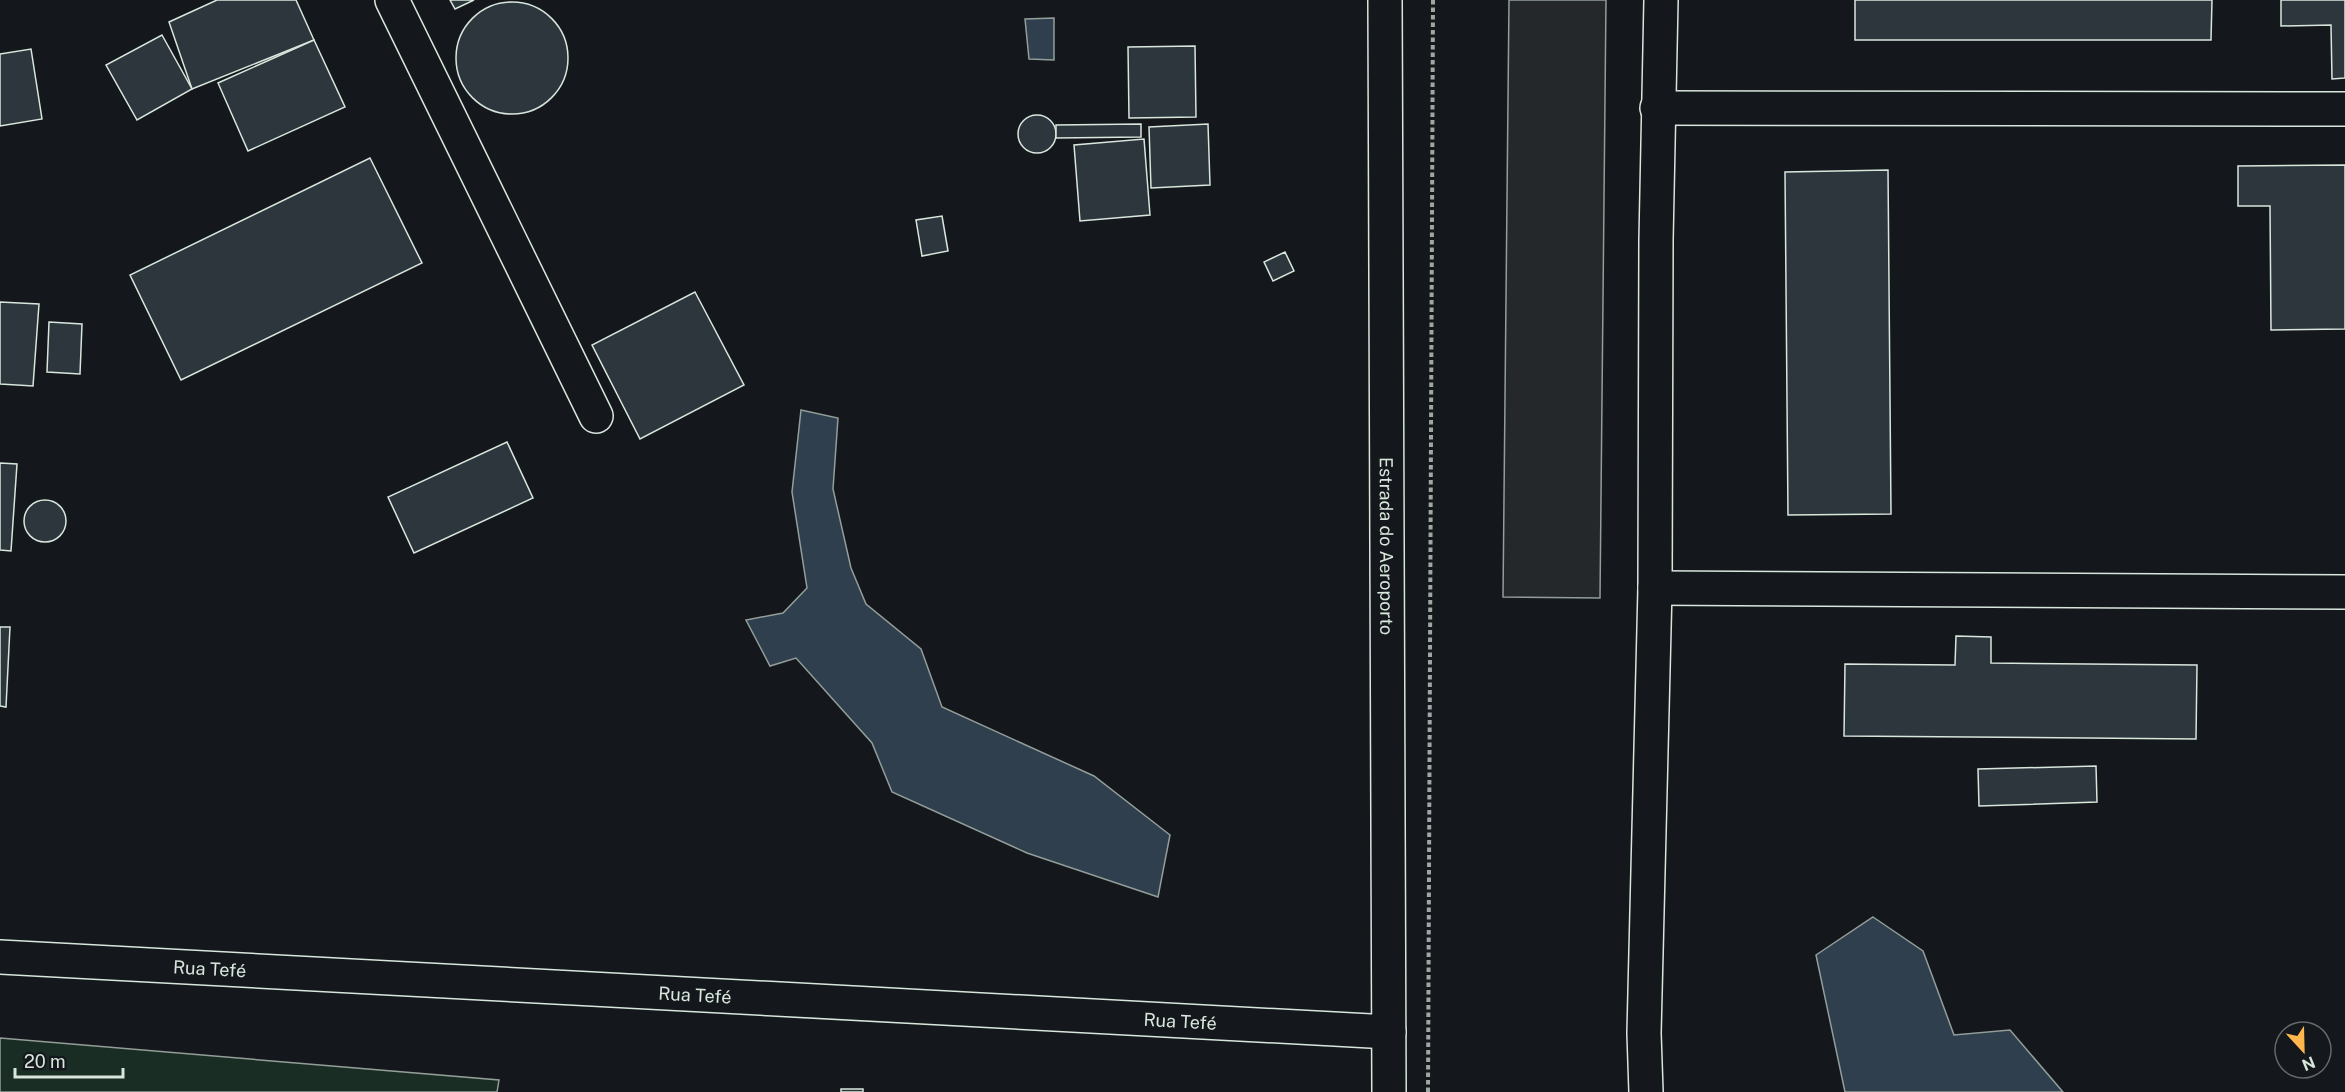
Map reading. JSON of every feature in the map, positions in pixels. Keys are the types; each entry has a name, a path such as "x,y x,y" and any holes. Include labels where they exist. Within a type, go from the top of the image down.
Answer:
{"street":[{"path":"392,0 596,416"},
{"name":"Estrada do Aeroporto","path":"1385,0 1389,1092"},
{"path":"1646,1092 1644,1033 1655,588 1657,108 1661,0"},
{"path":"1657,108 2345,109"},
{"path":"1655,588 2345,592"},
{"name":"Rua Tefé","path":"0,957 1389,1032"}],"path":[{"path":"1428,1092 1433,0"}],"green space":[{"path":"0,1038 499,1080 497,1092 0,1092"}],"shaded area":[{"path":"1509,0 1606,0 1600,598 1503,597"}],"water":[{"path":"1054,18 1054,60 1029,59 1025,19"},
{"path":"801,410 838,418 833,489 851,568 866,604 921,649 942,707 1094,776 1170,835 1158,897 1027,853 892,792 872,743 796,658 770,666 746,620 783,613 807,588 792,492"},
{"path":"1873,917 1923,951 1954,1035 2010,1030 2063,1092 1845,1092 1816,955"}],"building":[{"path":"217,0 296,0 314,40 192,89 169,22"},
{"path":"450,0 474,0 455,9"},
{"path":"1855,0 2212,0 2211,40 1855,40"},
{"path":"2281,0 2345,0 2345,78 2332,79 2331,25 2281,26"},
{"path":"512,2 534,6 552,18 564,36 568,58 564,80 552,98 534,110 512,114 490,110 472,98 460,80 456,58 460,36 472,18 490,6"},
{"path":"162,35 192,89 137,120 106,65"},
{"path":"314,40 345,107 248,151 218,83"},
{"path":"1195,46 1196,117 1129,118 1128,47"},
{"path":"31,49 42,119 0,126 0,54"},
{"path":"1037,115 1050,121 1056,134 1050,147 1037,153 1024,147 1018,134 1024,121"},
{"path":"1141,124 1141,137 1056,138 1056,125"},
{"path":"1208,124 1210,185 1151,188 1149,127"},
{"path":"1144,139 1150,215 1080,221 1074,145"},
{"path":"370,158 422,263 181,380 130,275"},
{"path":"2345,165 2345,329 2271,330 2270,206 2238,206 2238,166"},
{"path":"1888,170 1891,514 1788,515 1785,172"},
{"path":"942,216 948,251 922,256 916,220"},
{"path":"1285,252 1294,271 1273,281 1264,262"},
{"path":"695,292 744,385 640,439 592,345"},
{"path":"0,302 39,304 33,386 0,384"},
{"path":"49,322 82,324 80,374 47,372"},
{"path":"507,442 533,498 414,553 388,497"},
{"path":"0,463 17,464 11,551 0,550"},
{"path":"45,500 53,501 60,506 65,513 65,529 60,536 53,541 45,542 37,541 30,536 25,529 24,521 25,513 30,506 37,501"},
{"path":"0,627 10,627 6,707 0,706"},
{"path":"1956,636 1991,637 1991,663 2197,665 2196,739 1844,736 1845,664 1955,665"},
{"path":"2096,766 2097,802 1979,806 1978,769"},
{"path":"841,1089 863,1089 863,1092 841,1092"}]}
